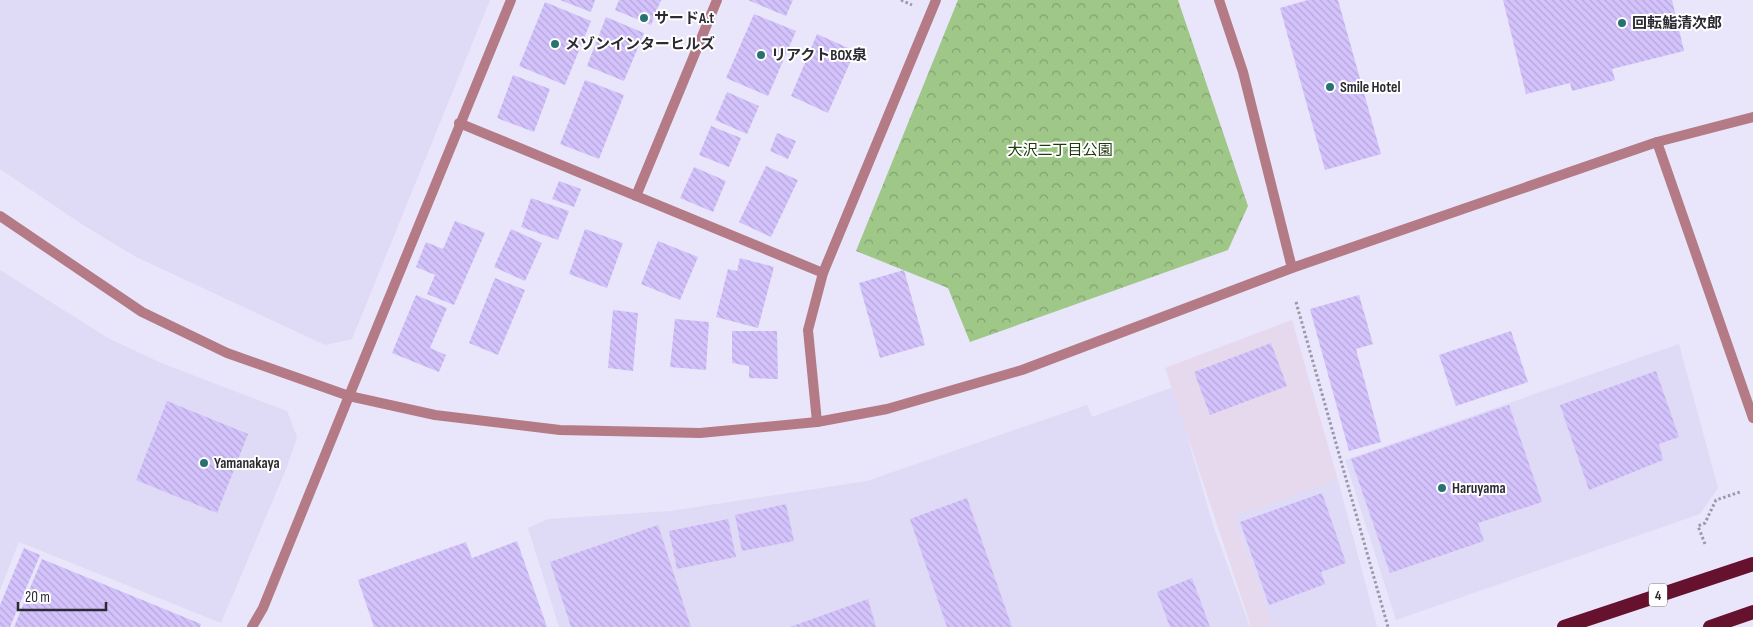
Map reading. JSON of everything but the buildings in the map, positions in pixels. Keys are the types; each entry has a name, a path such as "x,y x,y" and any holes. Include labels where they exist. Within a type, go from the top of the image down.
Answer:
{"highway":[{"name":"4","path":"1564,627 1753,564"},
{"path":"1710,627 1753,612"}],"street":[{"path":"252,627 263,608 459,123 511,0"},
{"path":"636,196 717,0"},
{"path":"817,422 808,330 823,274 936,0"},
{"path":"1219,0 1243,72 1292,268"},
{"path":"0,216 142,312 227,353 349,396 435,415 560,430 700,433 817,422 887,409 1022,370 1292,268 1657,142 1753,117"},
{"path":"459,123 823,274"},
{"path":"1657,142 1753,418"}],"path":[{"path":"1296,302 1388,627"},
{"path":"1705,544 1698,526 1705,523 1716,500 1740,492"}],"shaded area":[{"path":"0,0 490,0 352,339 325,345 136,257 83,225 0,169"},
{"path":"0,270 108,338 161,363 287,411 297,437 287,467 221,623 19,542 0,590"},
{"path":"1292,320 1338,480 1233,516 1273,627 1251,627 1165,368"},
{"path":"1679,344 1718,488 1700,514 1396,620 1345,460"},
{"path":"1173,387 1213,525 1250,627 559,627 528,528 548,519 670,511 867,481 1087,405 1092,417"},
{"path":"1338,480 1377,627 1273,627 1233,516"}],"green space":[{"name":"大沢二丁目公園","path":"958,0 1178,0 1248,206 1228,250 970,342 948,288 856,251"}],"place":[{"name":"サードA.t","path":"644,18"},
{"name":"回転鮨清次郎","path":"1622,23"},
{"name":"メゾンインターヒルズ","path":"555,44"},
{"name":"リアクトBOX泉","path":"761,55"},
{"name":"Smile Hotel","path":"1330,87"},
{"name":"Yamanakaya","path":"204,463"},
{"name":"Haruyama","path":"1442,488"}]}
